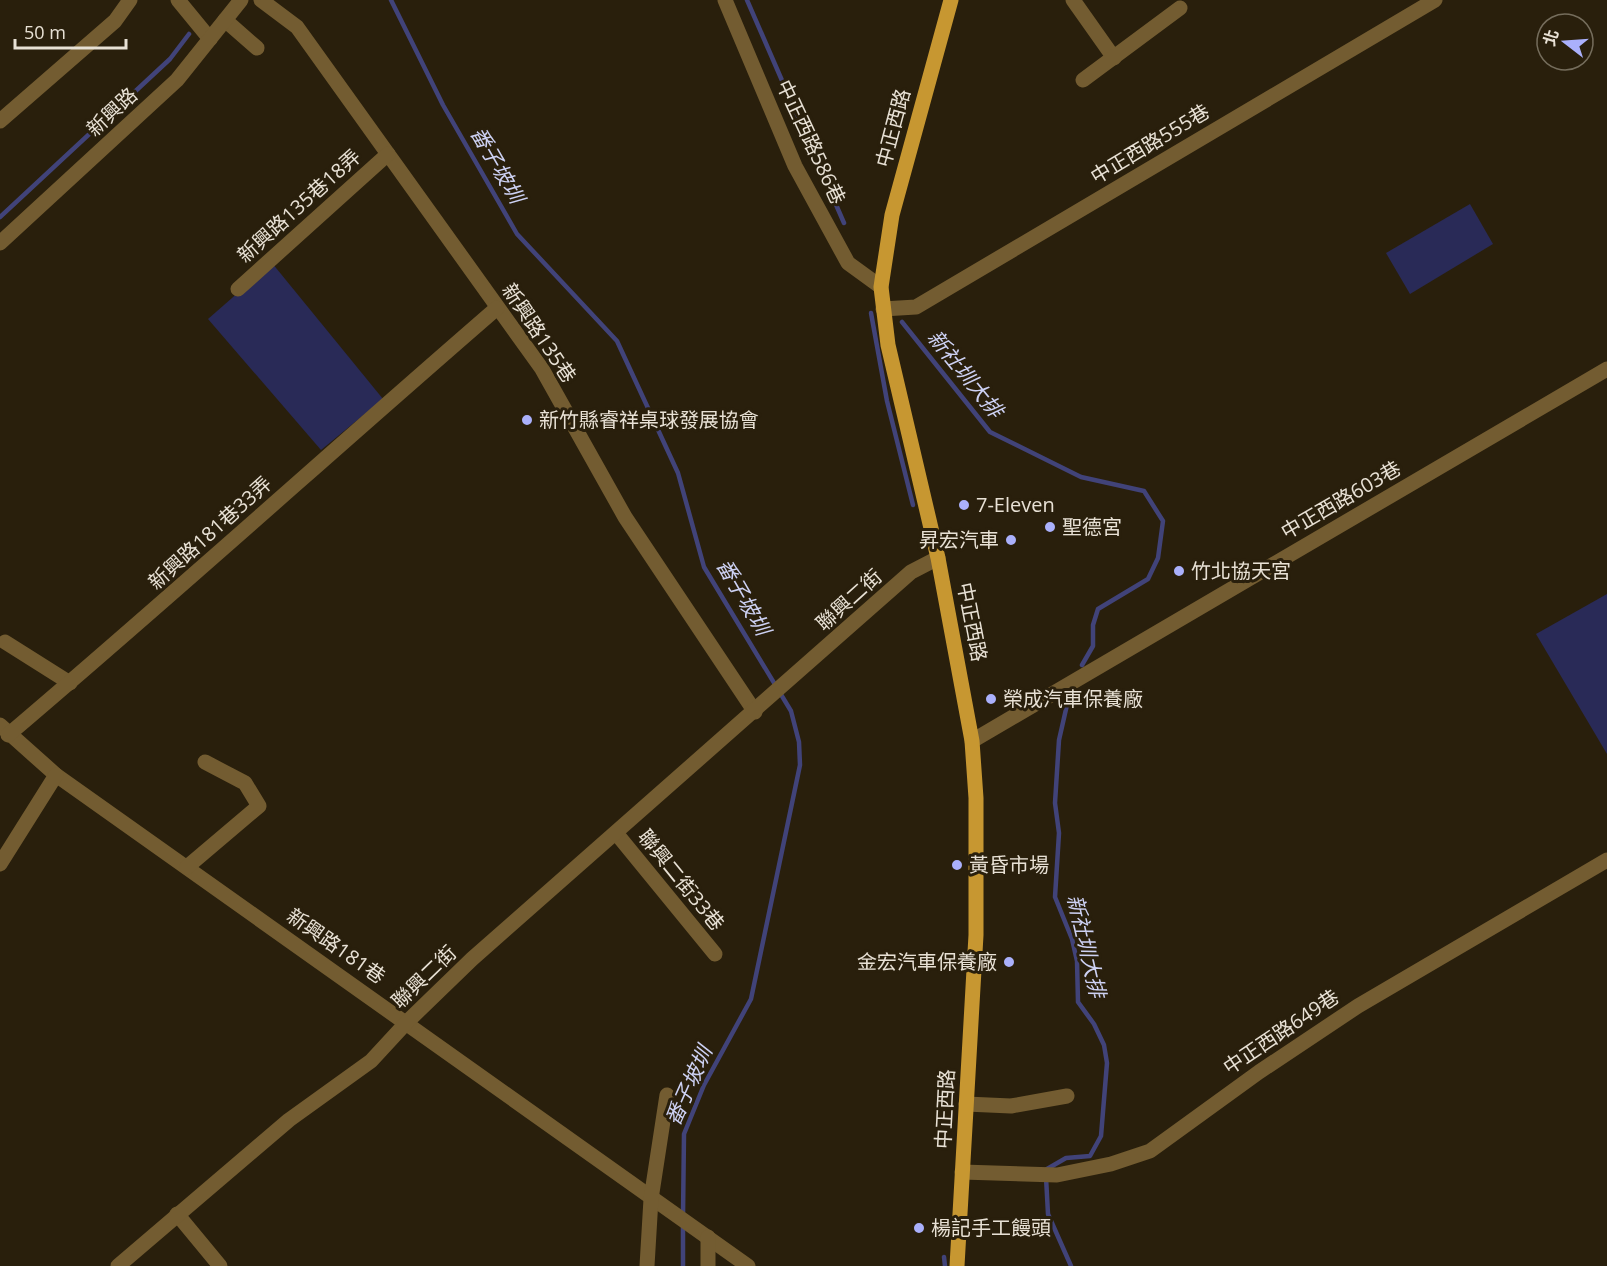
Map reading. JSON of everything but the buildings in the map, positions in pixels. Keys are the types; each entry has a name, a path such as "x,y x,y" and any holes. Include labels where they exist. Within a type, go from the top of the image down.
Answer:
{"main road":[{"name":"中正西路","path":"951,0 892,214 881,286 894,378 938,558 972,741 976,798 976,935 957,1266"}],"street":[{"path":"0,121 115,21 130,0"},
{"path":"178,0 210,39"},
{"name":"新興路","path":"0,243 177,80 241,0"},
{"name":"新興路135巷","path":"261,0 297,27 542,369 625,518 755,712"},
{"name":"中正西路586巷","path":"725,0 795,166 837,244 848,263 881,286"},
{"path":"1073,0 1114,58"},
{"name":"中正西路555巷","path":"883,309 916,307 1435,0"},
{"path":"1083,80 1180,8"},
{"path":"225,20 257,48"},
{"name":"新興路135巷18弄","path":"238,289 388,154"},
{"name":"新興路181巷33弄","path":"4,730 69,683 204,568 375,413 497,309"},
{"name":"中正西路603巷","path":"972,741 1607,369"},
{"name":"聯興二街","path":"118,1266 289,1120 371,1061 406,1022 472,959 856,623 911,572 938,558"},
{"path":"5,642 69,683"},
{"name":"新興路181巷","path":"4,730 56,775 748,1266"},
{"path":"187,867 260,806 245,783 205,762"},
{"path":"0,864 56,775"},
{"name":"聯興二街33巷","path":"616,833 715,954"},
{"name":"中正西路649巷","path":"962,1172 1057,1175 1111,1164 1150,1151 1259,1072 1358,1006 1607,860"},
{"path":"647,1266 651,1199 667,1095"},
{"path":"966,1104 1011,1106 1067,1096"},
{"path":"177,1214 220,1266"},
{"path":"708,1237 708,1266"}],"shaded area":[{"path":"1470,204 1493,244 1410,294 1386,253"},
{"path":"272,263 383,399 321,450 208,319"},
{"path":"1607,594 1607,754 1536,634"}],"waterway":[{"name":"番子坡圳","path":"391,0 443,105 517,234 617,341 678,473 704,567 791,711 799,742 800,765 751,999 704,1085 684,1134 683,1216"},
{"name":"新社圳大排","path":"747,0 844,223"},
{"path":"0,217 170,59 189,34"},
{"path":"871,313 887,401 913,505"},
{"name":"新社圳大排","path":"902,322 990,432 1081,477 1144,491 1163,521 1158,558 1148,579 1098,609 1093,625 1093,646 1082,665"},
{"name":"新社圳大排","path":"1047,1169 1066,1158 1090,1156 1101,1136 1107,1063 1104,1045 1094,1024 1078,1002 1077,961 1072,939 1055,897 1059,833 1055,803 1059,740 1069,696"},
{"name":"新社圳大排","path":"1046,1177 1048,1214 1071,1266"},
{"name":"番子坡圳","path":"683,1224 683,1266"},
{"path":"944,1257 945,1266"}],"place":[{"name":"新竹縣睿祥桌球發展協會","path":"527,420"},
{"name":"7-Eleven","path":"964,505"},
{"name":"聖德宮","path":"1050,527"},
{"name":"昇宏汽車","path":"1011,540"},
{"name":"竹北協天宮","path":"1179,571"},
{"name":"榮成汽車保養廠","path":"991,699"},
{"name":"黃昏市場","path":"957,865"},
{"name":"金宏汽車保養廠","path":"1009,962"},
{"name":"楊記手工饅頭","path":"919,1228"}]}
